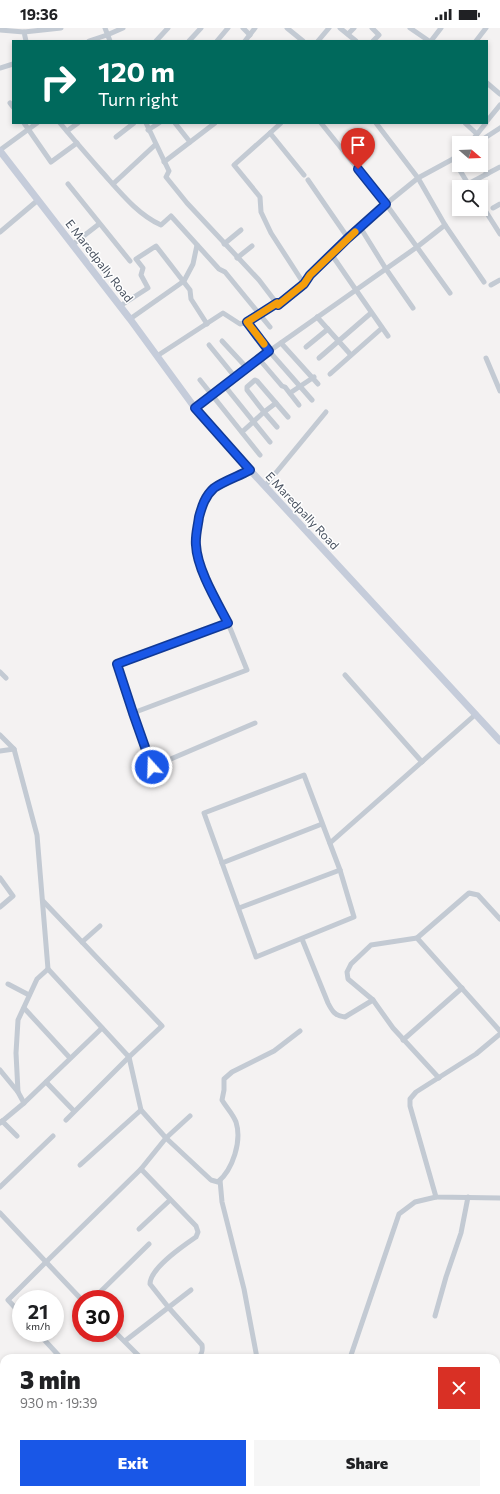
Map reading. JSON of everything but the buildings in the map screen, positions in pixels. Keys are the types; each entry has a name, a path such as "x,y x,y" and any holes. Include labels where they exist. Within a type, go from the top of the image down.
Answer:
{"main road":[{"name":"E Maredpally Road","path":"0,151 130,319 195,408 250,470 500,741"}],"street":[{"path":"0,30 28,31 61,28"},
{"path":"104,28 110,40"},
{"path":"92,40 122,28"},
{"path":"157,40 168,28"},
{"path":"190,40 201,28"},
{"path":"218,40 228,28"},
{"path":"243,28 250,35"},
{"path":"246,40 256,28"},
{"path":"287,28 302,40"},
{"path":"319,40 329,28"},
{"path":"340,28 355,40"},
{"path":"348,34 354,28"},
{"path":"372,28 379,35 375,40"},
{"path":"410,28 428,40"},
{"path":"431,40 440,28"},
{"path":"477,40 486,28"},
{"path":"0,68 12,64"},
{"path":"488,85 500,94"},
{"path":"488,120 500,105"},
{"path":"25,124 51,162 77,143"},
{"path":"0,151 37,124"},
{"path":"61,124 113,184 138,210 149,219 162,225 171,216 219,269 225,272 270,327"},
{"path":"67,131 77,124"},
{"path":"116,137 133,124"},
{"path":"146,124 155,145 169,171 166,177 186,203 259,280 277,303"},
{"path":"148,130 157,124"},
{"path":"176,124 190,142"},
{"path":"164,162 214,124"},
{"path":"280,124 234,165 260,197 261,212 271,233 304,284"},
{"path":"322,124 386,204 450,293"},
{"path":"377,124 418,178 484,282"},
{"path":"465,124 477,134 484,124"},
{"path":"487,136 500,128"},
{"path":"270,133 304,175"},
{"path":"113,184 155,145"},
{"path":"156,356 223,313 240,324 247,322 277,303 278,305 304,284 310,275 386,204 418,178 452,159"},
{"path":"478,180 500,167"},
{"path":"308,180 348,238"},
{"path":"68,184 130,262"},
{"path":"0,232 38,200"},
{"path":"493,208 500,204"},
{"path":"488,215 500,234"},
{"path":"72,245 99,224"},
{"path":"195,408 281,342 417,247 446,224"},
{"path":"360,227 386,269 413,308"},
{"path":"224,244 241,230"},
{"path":"130,319 184,281 193,264 197,245"},
{"path":"120,306 148,288 141,275 143,268 136,259 156,246 190,290 191,299 207,324"},
{"path":"237,258 252,246"},
{"path":"332,255 388,336"},
{"path":"491,285 500,280"},
{"path":"319,358 371,312"},
{"path":"317,317 351,355"},
{"path":"247,322 269,351 312,400"},
{"path":"330,374 382,328"},
{"path":"306,347 328,329"},
{"path":"222,341 247,368"},
{"path":"281,342 314,377 318,384"},
{"path":"209,345 236,377"},
{"path":"486,358 500,391"},
{"path":"258,359 282,386 285,386 299,405"},
{"path":"290,393 314,377"},
{"path":"200,380 260,455"},
{"path":"277,427 247,388 255,380 288,418"},
{"path":"224,385 270,442"},
{"path":"242,432 276,403"},
{"path":"265,486 326,412"},
{"path":"133,713 247,670 228,623 212,594 199,560 196,545 201,507 206,496 215,488 250,470"},
{"path":"228,623 117,664 152,767 255,723"},
{"path":"0,672 6,678"},
{"path":"345,675 422,762"},
{"path":"330,843 476,714"},
{"path":"0,735 14,749 37,835 48,969 129,1057 141,1110 166,1138 211,1180 218,1182 224,1176 236,1153 238,1133 236,1121 222,1100 224,1079 232,1072 274,1051 300,1031"},
{"path":"0,751 14,749"},
{"path":"304,775 330,843 354,917 256,956 204,813 304,775"},
{"path":"222,862 322,824"},
{"path":"239,908 340,870"},
{"path":"0,878 13,896 0,907"},
{"path":"439,1078 403,1040 373,1000 348,979 347,972 351,964 371,945 416,938 469,893 478,895 500,919"},
{"path":"43,901 162,1026 66,1120"},
{"path":"82,942 100,926"},
{"path":"302,938 328,1003 335,1014 339,1017 344,1017 373,1000"},
{"path":"416,938 500,1031"},
{"path":"18,1092 16,1053 18,1020 37,979 48,969"},
{"path":"8,984 29,995"},
{"path":"403,1040 462,988"},
{"path":"24,1008 70,1058"},
{"path":"17,1136 1,1122 24,1104 102,1028"},
{"path":"436,1197 410,1106 412,1095 476,1054 500,1034"},
{"path":"0,1070 18,1092 24,1104"},
{"path":"46,1082 74,1111"},
{"path":"80,1165 141,1110"},
{"path":"18,1290 141,1169 166,1138 190,1116"},
{"path":"0,1187 53,1136"},
{"path":"141,1169 196,1226 198,1232 196,1237 159,1267 150,1279 150,1284 202,1345 202,1354"},
{"path":"220,1180 222,1202 244,1289 256,1354"},
{"path":"351,1354 399,1214 415,1202 436,1197 500,1198"},
{"path":"435,1316 461,1233 468,1197"},
{"path":"139,1229 170,1200"},
{"path":"0,1213 72,1290"},
{"path":"102,1290 149,1244"},
{"path":"137,1354 125,1341 191,1290"},
{"path":"12,1296 8,1300 12,1304"},
{"path":"46,1342 57,1354"}],"slow traffic":[{"path":"264,344 247,322 277,303 278,305 284,301 304,284 310,275 355,232"}],"route":[{"path":"152,767 117,664 228,623 212,594 199,560 196,545 198,527 201,507 206,496 215,488 250,470 195,408 269,351 247,322 277,303 278,305 284,301 304,284 310,275 348,238 386,204 358,169"}]}
